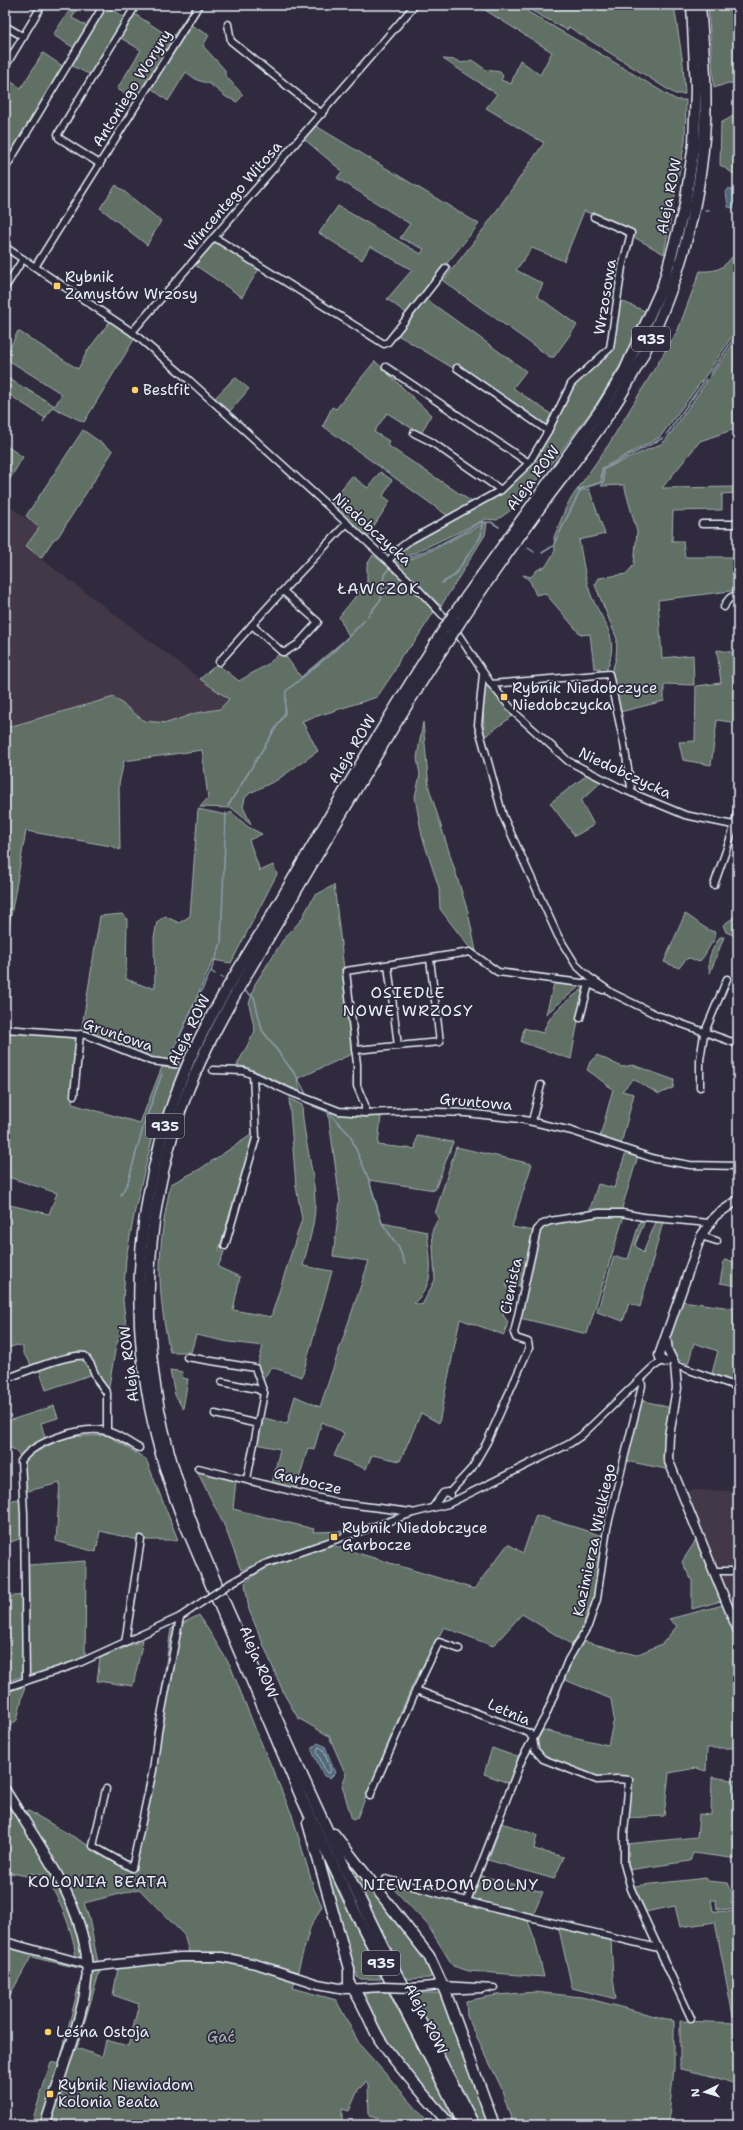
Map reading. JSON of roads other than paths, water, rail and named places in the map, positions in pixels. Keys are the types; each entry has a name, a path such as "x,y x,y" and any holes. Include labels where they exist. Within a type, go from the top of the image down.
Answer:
{"main road":[{"name":"Aleja ROW","path":"464,2125 357,1915 302,1800 182,1518 160,1457 146,1388 138,1308 140,1262 145,1209 165,1126 189,1062 209,1021 336,805 457,618 601,409 626,370 663,285 685,205 693,150 696,89 692,5"},
{"name":"Aleja ROW","path":"457,618 616,403 644,352 664,308 685,244 694,210 700,171 705,121 705,84 700,5"},
{"name":"Aleja ROW","path":"448,632 217,1026 182,1105 163,1167 152,1235 149,1315 152,1365 166,1442 198,1537 317,1810 395,1972 474,2125"},
{"path":"5,1790 69,1897 82,1932 87,1965 85,1990 80,2013 45,2125"},
{"path":"302,1800 349,1969 352,1986 365,2015 380,2040 450,2125"},
{"path":"317,1810 340,1842 420,1942 435,1966 494,2125"}],"street":[{"path":"5,67 42,5"},
{"name":"Antoniego Woryny","path":"100,164 59,138 58,134 136,5"},
{"name":"Antoniego Woryny","path":"35,267 199,5"},
{"name":"Wincentego Witosa","path":"132,332 415,5"},
{"path":"5,169 100,11"},
{"path":"228,24 232,41 322,114"},
{"path":"5,26 24,37"},
{"name":"Wrzosowa","path":"388,561 409,541 502,490 529,463 548,431 571,384 605,354 611,344 622,267 631,233 594,217"},
{"path":"214,237 384,344 388,342 446,268"},
{"name":"Niedobczycka","path":"5,247 132,332 189,380 347,523 417,588 452,625 483,674 515,713 568,761 632,793 688,816 736,825"},
{"path":"5,288 23,259"},
{"path":"386,367 529,463"},
{"path":"457,368 548,431"},
{"path":"414,433 430,441 502,490"},
{"path":"219,662 347,523"},
{"path":"702,524 738,524"},
{"path":"252,625 284,652 290,650 301,641 318,622 283,591"},
{"path":"724,607 727,601 733,596 738,596"},
{"path":"483,674 478,725 503,816 558,936 576,965 589,977 612,993"},
{"path":"491,684 609,674 624,744 632,793"},
{"path":"714,885 736,825 738,806"},
{"path":"365,1113 365,1105 357,1086 356,1050 346,971 470,952 498,972 589,984 612,993 657,1015 704,1034 738,1044"},
{"path":"356,1050 440,1042 430,959"},
{"path":"388,965 398,1046"},
{"path":"700,1087 700,1060 704,1034 728,979"},
{"path":"580,1018 589,984"},
{"name":"Gruntowa","path":"5,1029 80,1034 151,1061 175,1064"},
{"path":"74,1095 80,1034"},
{"name":"Gruntowa","path":"213,1070 244,1071 320,1105 339,1111 365,1113 414,1111 466,1113 532,1121 572,1131 655,1159 690,1165 738,1166"},
{"path":"225,1246 256,1138 253,1075"},
{"path":"532,1121 541,1085"},
{"path":"738,1200 719,1213 701,1236 666,1336 667,1359 677,1392 669,1436 668,1459 738,1631"},
{"name":"Cienista","path":"450,1496 472,1468 487,1442 530,1348 528,1342 516,1338 514,1333 537,1230 541,1225 550,1221 599,1213 622,1213 643,1217 709,1224"},
{"path":"701,1236 717,1241"},
{"path":"5,1379 62,1359 79,1355 84,1356 91,1365 98,1381 107,1393 107,1431"},
{"path":"187,1356 255,1368 264,1393 247,1479"},
{"path":"433,1507 443,1493 450,1496 467,1493 573,1442 653,1367 667,1359"},
{"path":"667,1359 738,1387"},
{"name":"Kazimierza Wielkiego","path":"533,1739 546,1715 568,1660 588,1626 597,1599 607,1528 642,1386 641,1379"},
{"path":"222,1382 257,1389 264,1393"},
{"path":"215,1414 258,1424"},
{"path":"26,1680 24,1513 21,1488 21,1461 25,1454 66,1433 107,1431 140,1448"},
{"name":"Garbocze","path":"198,1468 340,1503 413,1513"},
{"path":"5,1688 77,1664 180,1617 265,1564 413,1513 444,1504 450,1496"},
{"path":"440,1497 444,1504"},
{"path":"125,1643 141,1539"},
{"path":"713,1571 738,1571"},
{"path":"106,1789 93,1846 132,1868 152,1770 180,1617"},
{"path":"370,1796 416,1690 439,1642 459,1649"},
{"name":"Letnia","path":"416,1690 529,1733 533,1739 522,1759 468,1901"},
{"path":"533,1739 535,1750 543,1759 597,1780 629,1780 624,1833 624,1864 631,1889 691,2018"},
{"path":"386,1879 658,1948"},
{"path":"5,1942 87,1965 101,1967 180,1957 222,1957 256,1964 308,1980 352,1986 422,1988 435,1991 444,1988 494,1988 476,1991 444,1988"}],"water":[{"path":"729,188 735,192 736,205 733,208 728,207 726,192"},
{"path":"318,1743 325,1746 335,1773 330,1778 324,1776 313,1753 313,1747"}],"waterway":[{"path":"710,374 738,332"},
{"path":"666,435 706,379"},
{"path":"542,553 553,546 581,489 603,482 603,469 663,438"},
{"path":"397,563 437,546 482,522 491,522 499,527"},
{"path":"442,583 454,576 481,536 482,522"},
{"path":"528,548 534,552"},
{"path":"368,616 381,599 384,575 390,567"},
{"path":"228,806 285,713 286,691 332,653 365,620"},
{"path":"170,1056 211,971 221,943 226,813"},
{"path":"211,971 215,974"},
{"path":"244,991 254,997 262,1030 297,1077 307,1096"},
{"path":"121,1195 128,1182 144,1124 162,1074"},
{"path":"313,1106 328,1112 350,1135 369,1180 382,1223 399,1248 405,1264"}],"place":[{"name":"Rybnik Zamysłów Wrzosy","path":"57,286"},
{"name":"Bestfit","path":"135,390"},
{"name":"Rybnik Niedobczyce Niedobczycka","path":"504,697"},
{"name":"Rybnik Niedobczyce Garbocze","path":"334,1537"},
{"name":"Leśna Ostoja","path":"48,2032"},
{"name":"Rybnik Niewiadom Kolonia Beata","path":"50,2094"}],"district":[{"name":"ŁAWCZOK","path":"379,588"},
{"name":"OSIEDLE NOWE WRZOSY","path":"408,1001"},
{"name":"KOLONIA BEATA","path":"98,1881"},
{"name":"NIEWIADOM DOLNY","path":"451,1884"}],"park label":[{"name":"Gać","path":"221,2037"}]}
